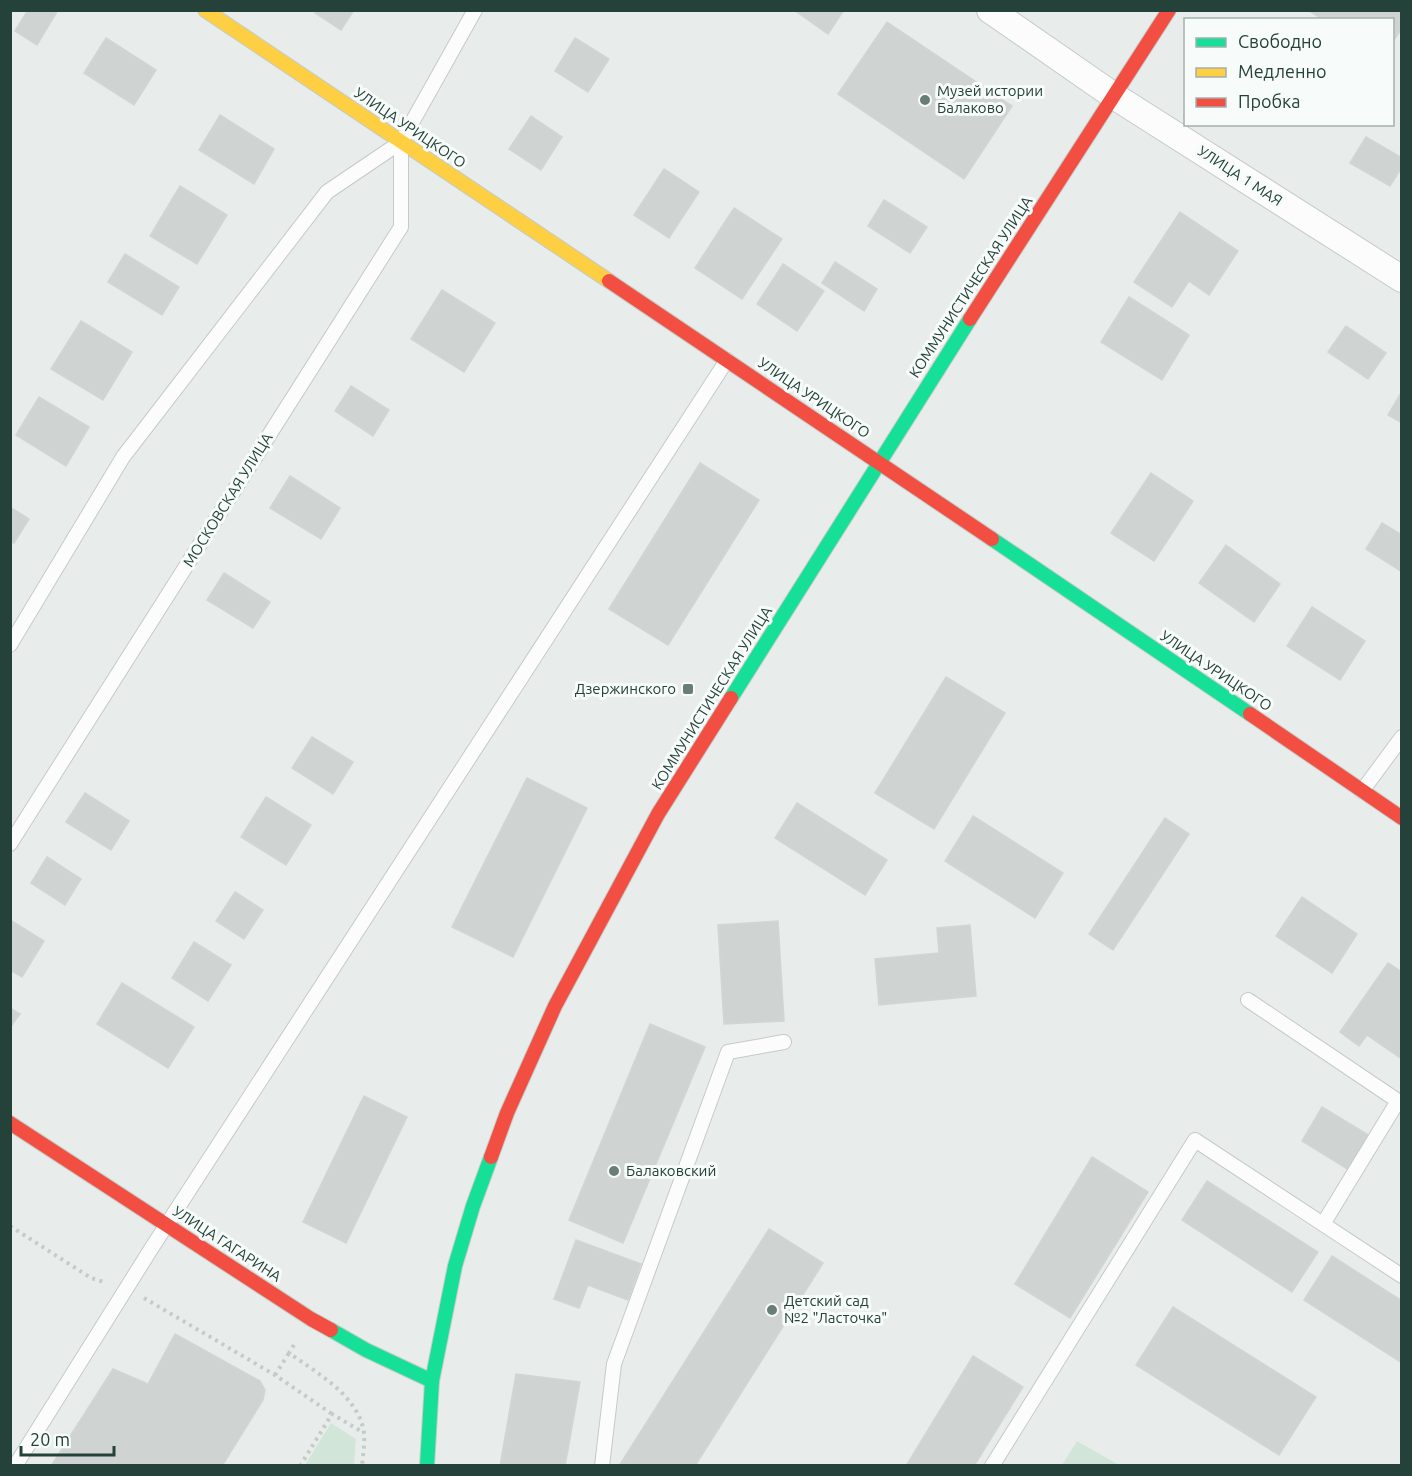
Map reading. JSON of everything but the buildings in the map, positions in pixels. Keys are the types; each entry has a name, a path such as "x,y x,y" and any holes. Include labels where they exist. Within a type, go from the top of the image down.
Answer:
{"main road":[{"name":"УЛИЦА УРИЦКОГО","path":"205,10 879,462 1401,818"},
{"name":"КОММУНИСТИЧЕСКАЯ УЛИЦА","path":"427,1466 432,1382 455,1266 473,1206 507,1113 555,1006 658,814 879,462 1169,10"},
{"name":"УЛИЦА ГАГАРИНА","path":"10,1123 311,1319 366,1350 432,1382"}],"street":[{"name":"УЛИЦА 1 МАЯ","path":"990,10 1114,96 1401,279"}],"lane":[{"name":"МОСКОВСКАЯ УЛИЦА","path":"10,645 123,457 327,192 401,142 475,10"},
{"name":"МОСКОВСКАЯ УЛИЦА","path":"10,844 400,227 401,142"},
{"path":"15,1466 167,1224 727,360"},
{"path":"1362,791 1401,736"},
{"path":"1248,1000 1400,1102 1323,1224"},
{"path":"602,1466 614,1364 728,1052 784,1042"},
{"path":"992,1466 1195,1140 1401,1276"}],"path":[{"path":"10,1226 91,1278 126,1288 275,1375 364,1433"},
{"path":"275,1375 311,1319"},
{"path":"289,1353 335,1385 359,1414 364,1433 362,1466"},
{"path":"300,1466 332,1414"}],"green space":[{"path":"331,1423 356,1439 354,1465 305,1465"},
{"path":"1077,1441 1119,1465 1062,1465"}],"traffic: fast":[{"path":"731,698 970,319"},
{"path":"992,539 1250,714"},
{"path":"427,1466 432,1381 455,1266 491,1157"},
{"path":"331,1330 366,1350 432,1381"}],"traffic: slow":[{"path":"205,10 609,281"}],"traffic: jam":[{"path":"970,319 1169,10"},
{"path":"609,281 992,539"},
{"path":"491,1157 507,1113 555,1006 658,814 731,698"},
{"path":"1250,714 1402,818"},
{"path":"10,1123 331,1330"}],"place":[{"name":"Музей истории Балаково","path":"925,100"},
{"name":"Дзержинского","path":"688,689"},
{"name":"Балаковский","path":"614,1171"},
{"name":"Детский сад №2 \"Ласточка\"","path":"772,1310"}]}
